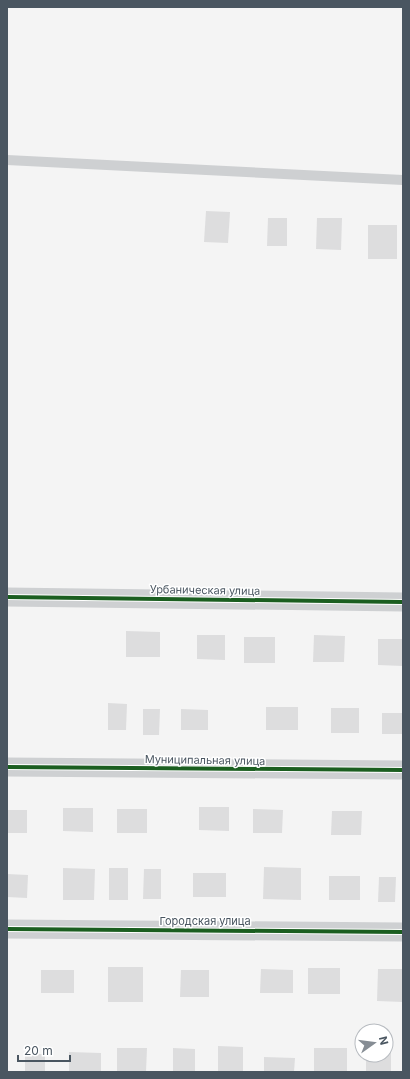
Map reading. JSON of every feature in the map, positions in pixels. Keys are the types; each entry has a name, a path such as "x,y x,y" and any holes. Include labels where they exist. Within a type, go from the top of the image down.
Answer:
{"street":[{"name":"Урбаническая улица","path":"7,597 403,602"},
{"name":"Муниципальная улица","path":"7,767 403,770"},
{"name":"Городская улица","path":"7,929 403,932"}],"lane":[{"path":"7,160 403,180"}],"building":[{"path":"206,211 230,212 228,243 204,242"},
{"path":"268,218 287,218 287,246 267,246"},
{"path":"317,218 342,218 341,250 316,249"},
{"path":"368,225 397,225 397,259 368,259"},
{"path":"126,631 160,632 160,657 126,657"},
{"path":"197,635 225,635 225,660 197,659"},
{"path":"314,635 345,636 344,662 313,662"},
{"path":"244,637 275,637 275,663 244,663"},
{"path":"378,639 403,639 403,666 378,665"},
{"path":"108,703 127,704 126,730 108,730"},
{"path":"266,707 298,707 298,730 266,730"},
{"path":"331,708 359,708 359,733 331,733"},
{"path":"143,709 160,709 159,735 143,735"},
{"path":"181,709 208,710 208,730 181,730"},
{"path":"382,713 403,713 403,734 382,734"},
{"path":"199,807 229,807 229,831 199,830"},
{"path":"63,808 93,808 93,832 63,831"},
{"path":"117,809 147,809 147,833 117,833"},
{"path":"253,809 283,810 282,833 253,833"},
{"path":"7,810 27,810 27,833 7,833"},
{"path":"332,811 362,811 361,835 331,835"},
{"path":"264,867 301,868 301,900 263,899"},
{"path":"63,868 95,869 94,900 63,900"},
{"path":"109,868 128,868 128,900 109,900"},
{"path":"144,869 161,869 161,899 143,899"},
{"path":"193,873 226,873 226,897 193,897"},
{"path":"7,874 28,875 27,898 7,897"},
{"path":"329,876 360,876 360,900 329,900"},
{"path":"379,877 396,877 395,902 378,902"},
{"path":"108,967 143,967 143,1002 108,1002"},
{"path":"308,968 340,968 340,994 308,994"},
{"path":"261,969 293,970 293,993 260,993"},
{"path":"378,969 403,969 403,1002 377,1001"},
{"path":"41,970 74,970 74,993 41,993"},
{"path":"181,970 209,970 209,997 180,997"},
{"path":"218,1046 243,1047 243,1072 218,1072"},
{"path":"117,1048 147,1048 146,1072 117,1072"},
{"path":"173,1048 195,1049 195,1072 173,1072"},
{"path":"314,1048 347,1048 347,1072 314,1072"},
{"path":"69,1052 101,1053 101,1072 69,1072"},
{"path":"25,1054 45,1054 45,1072 25,1072"},
{"path":"264,1057 295,1058 294,1072 264,1072"},
{"path":"366,1063 391,1063 391,1072 366,1072"}],"cycle path":[{"path":"7,597 403,602"},
{"path":"7,767 403,770"},
{"path":"7,929 403,932"}]}
